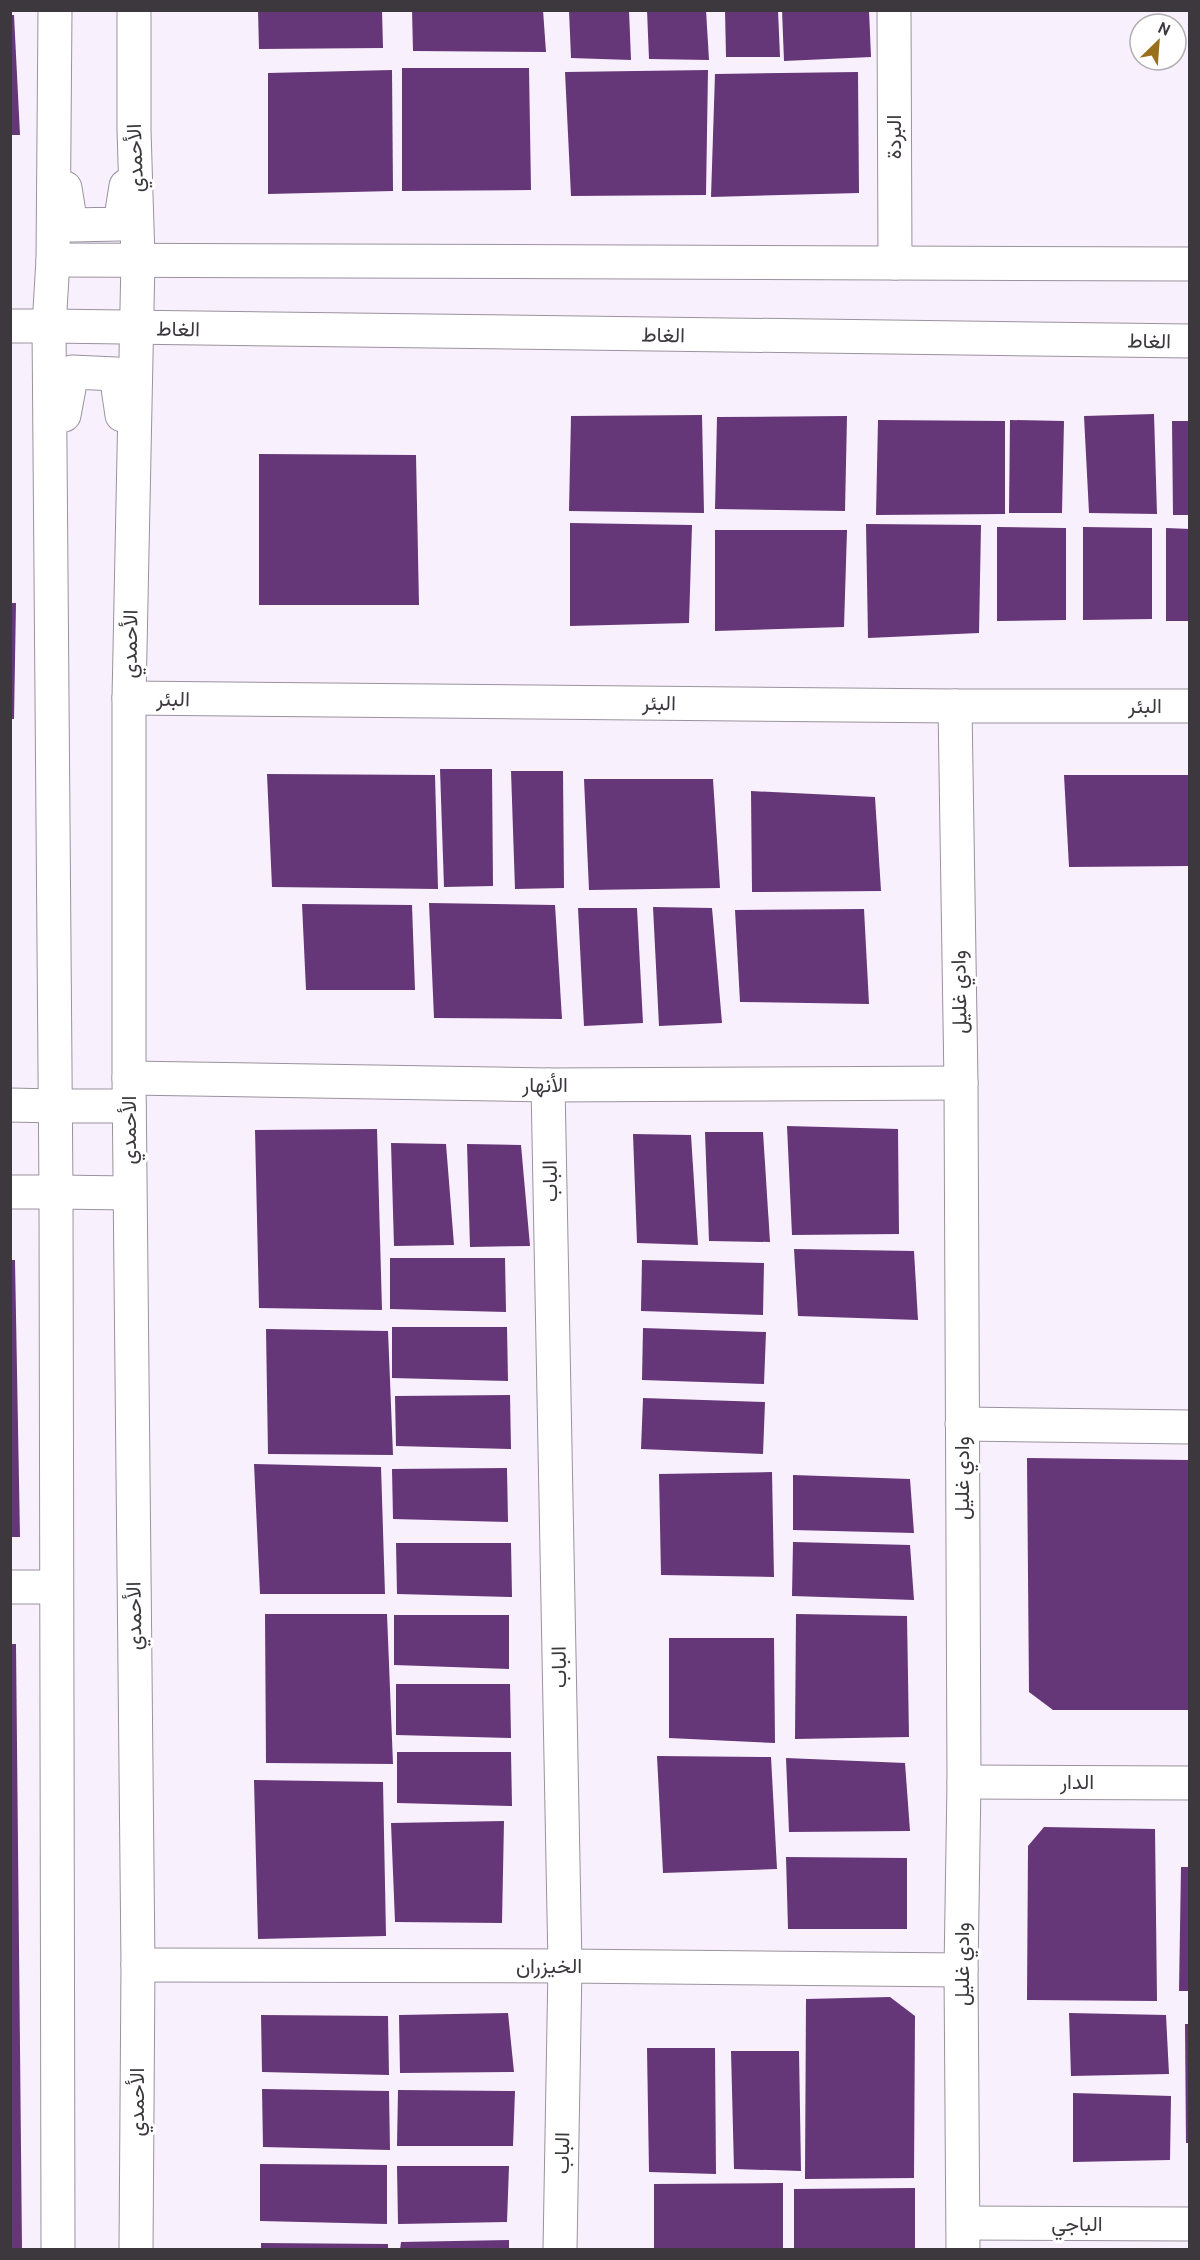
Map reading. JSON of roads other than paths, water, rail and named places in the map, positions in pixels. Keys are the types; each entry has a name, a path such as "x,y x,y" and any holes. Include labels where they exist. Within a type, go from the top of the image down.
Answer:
{"street":[{"path":"55,10 53,260 49,326 56,1192 58,2250"},
{"name":"الأحمدي","path":"134,10 134,130 138,259 129,698 129,1193 138,1965 136,2250"},
{"name":"البردة","path":"894,10 895,263"},
{"path":"55,121 71,225 120,224 134,130"},
{"path":"53,260 1190,264"},
{"path":"10,326 49,326"},
{"name":"الغاط","path":"49,326 1190,341"},
{"path":"50,482 72,372 116,374 134,482"},
{"name":"البئر","path":"129,698 1190,706"},
{"name":"وادي غليل","path":"955,706 961,1083 963,2236"},
{"name":"الأنهار","path":"10,1105 55,1106 129,1092 548,1085 961,1083"},
{"name":"الباب","path":"548,1085 565,1966 560,2250"},
{"path":"10,1192 129,1193"},
{"path":"962,1424 1190,1427"},
{"path":"10,1587 55,1587"},
{"name":"الدار","path":"964,1782 1190,1783"},
{"name":"الخيزران","path":"138,1965 961,1970"},
{"name":"الباجي","path":"963,2236 1190,2224"}]}
